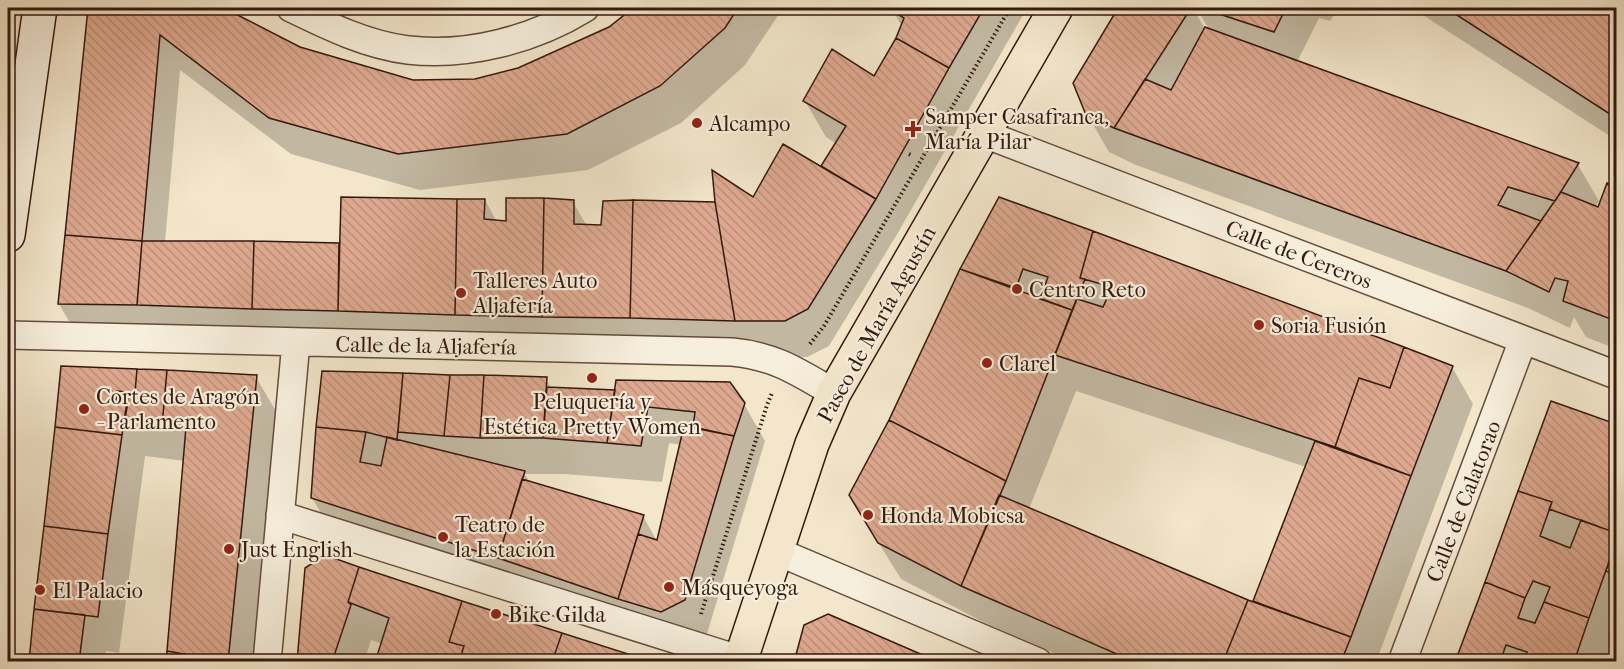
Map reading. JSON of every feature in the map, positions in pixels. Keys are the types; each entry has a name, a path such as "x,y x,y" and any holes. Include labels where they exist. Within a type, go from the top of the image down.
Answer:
{"main road":[{"path":"8,235 40,8"},
{"name":"Paseo de María Agustín","path":"741,661 812,444 834,393 1056,8"}],"street":[{"path":"291,8 326,25 373,42 409,50 450,51 501,43 546,29 585,8"},
{"name":"Calle de Cereros","path":"982,133 1617,375"},
{"name":"Calle de la Aljafería","path":"8,335 751,354 778,361 834,393"},
{"name":"Calle de Calatorao","path":"1402,662 1523,340"},
{"path":"267,662 296,342"},
{"path":"280,515 741,661"},
{"path":"776,551 1038,662"}],"path":[{"name":"Paseo de María Agustín","path":"808,346 824,326 1010,8"},
{"path":"692,644 771,395"}],"building":[{"path":"88,8 224,8 300,47 413,80 475,79 518,68 609,27 633,8 738,8 725,28 660,86 567,134 398,154 269,118 160,35 142,241 65,235"},
{"path":"891,8 984,8 949,68 896,38 904,18"},
{"path":"1118,8 1191,8 1114,128 1086,115 1073,83"},
{"path":"1201,8 1286,8 1274,32"},
{"path":"1446,8 1616,8 1616,118"},
{"path":"1205,27 1579,163 1555,201 1508,187 1498,205 1541,221 1506,271 1114,128 1145,79 1171,90"},
{"path":"896,38 949,68 876,199 821,166 846,126 803,101 832,49 874,76"},
{"path":"783,144 876,199 808,309 785,321 735,321 715,202 712,170 753,197"},
{"path":"1607,183 1616,187 1616,321 1563,301 1568,281 1555,278 1549,292 1506,271 1561,192 1598,207"},
{"path":"341,197 457,199 455,315 338,311"},
{"path":"999,197 1093,231 1080,278 1085,279 1072,310 1040,299 1048,277 1023,269 1016,288 960,269"},
{"path":"506,198 544,198 542,317 455,315 457,199 485,199 484,219 506,221"},
{"path":"544,198 574,200 574,224 601,225 603,201 633,200 630,318 542,317"},
{"path":"633,200 715,202 735,321 630,318"},
{"path":"1093,231 1404,347 1390,388 1359,378 1335,447 1055,355 1077,299 1103,307 1112,287 1080,278"},
{"path":"65,235 142,241 137,305 58,304"},
{"path":"142,241 254,241 252,309 137,305"},
{"path":"254,241 339,243 338,311 252,309"},
{"path":"960,269 1072,310 1006,481 889,420"},
{"path":"1404,347 1453,366 1411,476 1335,447 1359,378 1390,388"},
{"path":"61,366 137,369 135,393 117,391 116,400 128,402 122,435 55,427"},
{"path":"137,369 167,370 162,426 124,420 129,392 135,393"},
{"path":"167,370 257,375 228,662 167,651 186,427 162,426"},
{"path":"322,371 403,373 397,440 366,432 316,427"},
{"path":"403,373 450,375 444,436 398,432"},
{"path":"450,375 484,375 480,438 444,436"},
{"path":"484,375 547,377 543,438 480,438"},
{"path":"616,380 730,382 745,403 734,436 693,427 695,412 648,407 641,446 607,443"},
{"path":"547,387 615,390 607,443 543,438"},
{"path":"1551,401 1616,424 1616,533 1549,509 1552,502 1518,491"},
{"path":"889,420 1006,481 961,586 878,543 849,495"},
{"path":"684,426 734,436 685,600 661,612 618,599 638,534 657,540"},
{"path":"55,427 122,435 108,534 44,526"},
{"path":"316,427 366,432 360,462 381,466 387,437 525,471 498,558 311,498"},
{"path":"1315,441 1411,476 1351,637 1253,601"},
{"path":"522,479 644,515 618,599 498,558"},
{"path":"1518,491 1552,502 1540,536 1570,548 1581,520 1616,533 1616,542 1589,618 1544,602 1550,587 1533,581 1525,598 1485,582"},
{"path":"999,495 1248,600 1223,662 1135,662 961,586"},
{"path":"44,526 108,534 98,617 34,609"},
{"path":"1616,542 1616,575 1606,571"},
{"path":"325,555 359,567 348,602 351,605 332,662 297,662 305,568"},
{"path":"359,567 462,601 449,642 464,646 459,662 383,662 376,659 389,618 348,602"},
{"path":"1485,582 1525,598 1518,618 1535,623 1544,602 1589,618 1574,662 1523,662 1527,652 1506,645 1500,662 1455,662"},
{"path":"1248,600 1351,637 1341,662 1223,662"},
{"path":"462,601 562,633 552,662 459,662 464,646 449,642"},
{"path":"34,609 85,615 79,662 29,662"},
{"path":"828,614 939,662 794,662 804,625"},
{"path":"562,633 647,660 648,662 552,662"},
{"path":"167,651 226,662 166,662"}],"place":[{"name":"Alcampo","path":"697,123"},
{"name":"Samper Casafranca, María Pilar","path":"913,129"},
{"name":"Centro Reto","path":"1017,289"},
{"name":"Talleres Auto Aljafería","path":"461,293"},
{"name":"Soria Fusión","path":"1259,325"},
{"name":"Clarel","path":"987,363"},
{"name":"Peluquería y Estética Pretty Women","path":"592,378"},
{"name":"Cortes de Aragón - Parlamento","path":"84,409"},
{"name":"Honda Mobicsa","path":"868,515"},
{"name":"Teatro de la Estación","path":"443,537"},
{"name":"Just English","path":"229,549"},
{"name":"Másqueyoga","path":"669,587"},
{"name":"El Palacio","path":"40,590"},
{"name":"Bike Gilda","path":"496,614"}]}
